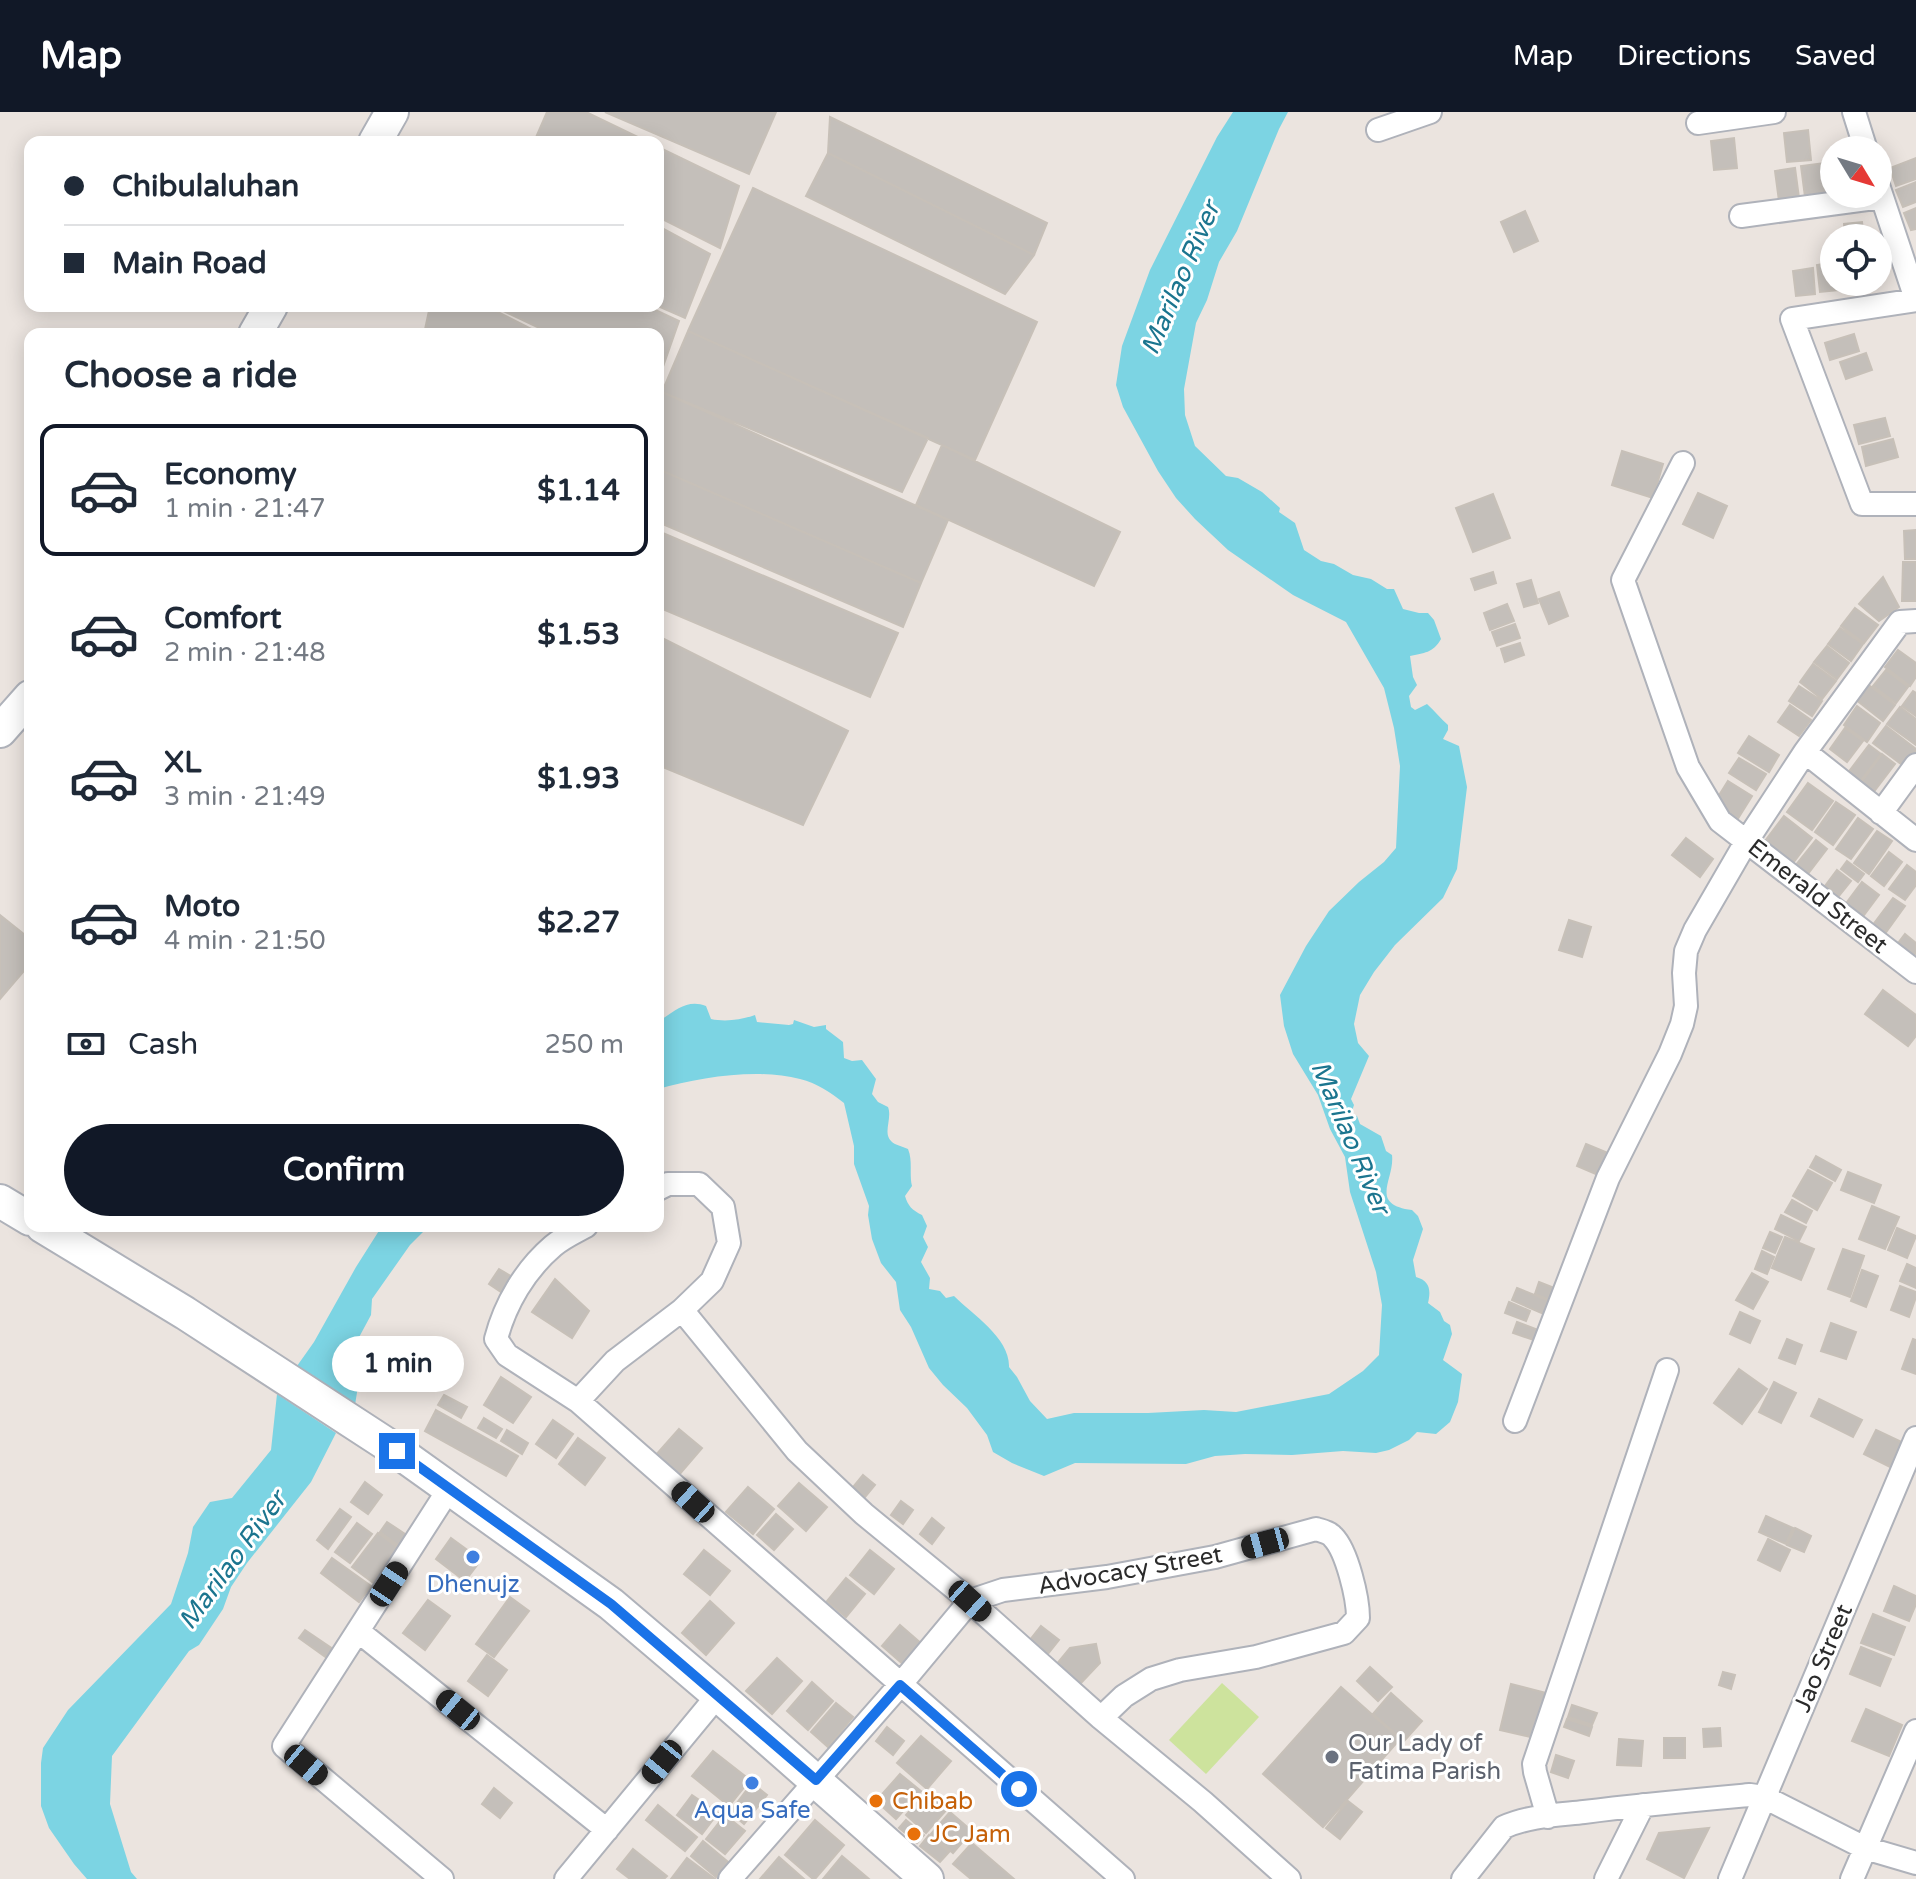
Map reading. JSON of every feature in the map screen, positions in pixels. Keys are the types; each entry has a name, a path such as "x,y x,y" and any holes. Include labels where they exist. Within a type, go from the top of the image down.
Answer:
{"main road":[{"path":"378,136 392,112"},
{"path":"0,731 24,704"},
{"path":"0,1201 24,1215"},
{"path":"52,1232 261,1361 397,1451 611,1604 927,1879"}],"street":[{"path":"1378,130 1430,112"},
{"path":"1698,123 1774,112"},
{"path":"1854,112 1862,136"},
{"path":"1741,216 1820,202"},
{"path":"1886,208 1916,300 1792,319 1862,504 1916,504"},
{"name":"Emerald Street","path":"1683,463 1623,580 1688,767 1720,821 1916,972"},
{"path":"1515,1421 1608,1178 1682,1024 1686,1006 1686,951 1695,930 1746,842 1805,752 1900,622 1916,621"},
{"path":"1805,752 1916,840"},
{"path":"1881,813 1916,765"},
{"path":"578,1401 615,1361 682,1310 712,1281 729,1243 723,1207 699,1184 664,1186"},
{"path":"576,1232 554,1245 526,1275 502,1319 496,1339 507,1355 578,1401 1123,1879"},
{"path":"682,1310 797,1451 864,1514 970,1601 1289,1879"},
{"path":"1548,1817 1534,1764 1667,1370"},
{"name":"Jao Street","path":"1730,1879 1916,1438"},
{"path":"442,1879 284,1746 449,1489"},
{"name":"Advocacy Street","path":"970,1601 1003,1590 1107,1577 1215,1557 1316,1529 1331,1534 1341,1547 1358,1601 1358,1618 1344,1633 1256,1657 1180,1670 1151,1679 1124,1696 1101,1718"},
{"path":"736,1877 970,1601"},
{"path":"358,1631 607,1830"},
{"path":"566,1879 718,1695"},
{"path":"1852,1879 1916,1731"},
{"path":"1463,1879 1504,1827 1548,1817 1750,1795 1764,1797 1865,1848 1916,1863"},
{"path":"1606,1879 1643,1805"}],"green space":[{"path":"1222,1683 1259,1717 1206,1774 1169,1740"}],"water":[{"name":"Marilao River","path":"1233,112 1288,112 1237,231 1219,262 1196,323 1184,389 1185,415 1195,446 1226,476 1238,478 1262,492 1280,508 1279,512 1295,523 1304,550 1353,575 1394,589 1403,609 1428,613 1441,639 1431,650 1410,656 1417,685 1409,696 1411,707 1415,710 1427,704 1433,709 1448,725 1443,739 1459,746 1467,787 1457,869 1443,898 1395,945 1360,995 1354,1024 1358,1043 1369,1056 1351,1099 1354,1105 1351,1114 1357,1116 1360,1124 1381,1136 1386,1151 1392,1155 1387,1197 1418,1216 1423,1229 1413,1260 1416,1277 1428,1287 1428,1303 1450,1325 1452,1334 1443,1360 1462,1374 1458,1402 1450,1422 1436,1434 1417,1432 1409,1440 1389,1450 1376,1453 1343,1451 1215,1456 1186,1464 1075,1463 1044,1476 993,1452 987,1435 967,1408 929,1368 900,1310 896,1282 881,1263 872,1239 869,1206 854,1164 854,1146 844,1103 806,1081 766,1074 710,1078 664,1088 664,1018 680,1007 699,1004 706,1006 711,1019 716,1020 755,1015 757,1022 789,1025 794,1020 814,1027 826,1025 826,1029 843,1042 844,1058 862,1060 876,1079 872,1094 878,1102 888,1107 888,1137 895,1144 908,1149 912,1186 905,1196 911,1207 922,1215 927,1226 923,1237 928,1247 921,1262 930,1278 929,1289 940,1291 946,1298 954,1296 989,1328 1004,1346 1009,1367 1030,1401 1047,1419 1074,1413 1236,1412 1329,1394 1363,1371 1379,1355 1382,1305 1376,1272 1350,1192 1345,1157 1330,1129 1318,1095 1293,1054 1284,1026 1280,995 1329,911 1396,848 1400,766 1384,688 1346,622 1293,595 1228,550 1176,498 1123,407 1116,385 1122,346 1150,270 1217,137"},
{"path":"378,1232 423,1232 410,1245 372,1299 371,1315 357,1341 352,1362 368,1379 358,1386 355,1405 297,1366"},
{"name":"Marilao River","path":"277,1394 336,1433 311,1482 247,1563 231,1587 223,1609 199,1645 189,1651 112,1756 110,1804 131,1872 137,1879 87,1879 49,1828 41,1806 43,1748 68,1710 171,1604 193,1527 210,1502 232,1498 271,1450"}],"building":[{"path":"547,112 586,112 636,136 537,136"},
{"path":"605,112 776,112 749,174"},
{"path":"830,117 1047,223 1034,255 828,153"},
{"path":"1808,130 1811,160 1787,162 1784,133"},
{"path":"1734,138 1737,168 1714,170 1711,141"},
{"path":"664,150 739,186 720,248 664,220"},
{"path":"828,153 1034,255 1005,294 806,196"},
{"path":"1916,158 1916,179 1896,186 1892,167"},
{"path":"1820,164 1820,195 1805,197 1801,166"},
{"path":"1795,168 1799,198 1779,201 1775,171"},
{"path":"1916,182 1916,202 1903,207 1896,190"},
{"path":"753,188 1037,322 975,460 688,331"},
{"path":"1916,208 1916,229 1911,230 1904,213"},
{"path":"1525,211 1538,241 1514,252 1501,222"},
{"path":"664,229 710,254 685,318 664,309"},
{"path":"1820,264 1820,292 1817,265"},
{"path":"1813,268 1815,294 1796,296 1793,271"},
{"path":"429,312 498,312 529,328 425,328"},
{"path":"506,312 660,312 679,321 664,364 664,328 539,328"},
{"path":"688,331 928,438 902,492 664,393"},
{"path":"1854,334 1859,351 1830,360 1825,343"},
{"path":"1866,353 1872,370 1846,379 1840,362"},
{"path":"664,393 948,520 921,583 664,472"},
{"path":"1885,418 1890,436 1859,444 1854,425"},
{"path":"1893,439 1898,457 1866,466 1862,447"},
{"path":"942,445 1120,532 1094,586 916,505"},
{"path":"1622,451 1663,464 1653,498 1612,485"},
{"path":"664,472 921,583 903,627 664,525"},
{"path":"1698,493 1727,506 1713,538 1683,524"},
{"path":"1493,494 1510,538 1473,552 1456,508"},
{"path":"1916,530 1916,559 1905,559 1904,531"},
{"path":"664,534 898,633 870,697 664,610"},
{"path":"1903,562 1916,562 1916,601 1902,601"},
{"path":"1493,572 1496,583 1475,590 1471,579"},
{"path":"1883,577 1899,607 1879,621 1859,604"},
{"path":"1531,580 1538,603 1524,607 1517,584"},
{"path":"1559,592 1568,616 1549,624 1539,599"},
{"path":"1507,604 1514,621 1490,630 1484,613"},
{"path":"1855,608 1878,625 1864,643 1841,626"},
{"path":"1515,624 1520,638 1497,646 1492,632"},
{"path":"1840,628 1863,644 1851,661 1828,644"},
{"path":"664,639 848,731 803,825 664,767"},
{"path":"1520,643 1524,655 1505,662 1501,649"},
{"path":"1827,646 1849,663 1837,679 1814,662"},
{"path":"1898,650 1916,663 1916,677 1910,686 1885,667"},
{"path":"1813,664 1836,681 1822,699 1800,682"},
{"path":"1886,670 1908,687 1896,703 1873,686"},
{"path":"1866,683 1895,705 1883,721 1855,699"},
{"path":"1799,686 1822,701 1812,716 1789,701"},
{"path":"1913,691 1916,693 1916,716 1902,706"},
{"path":"1790,705 1811,720 1799,736 1778,722"},
{"path":"1857,706 1880,723 1867,742 1844,725"},
{"path":"1900,707 1916,719 1916,745 1887,724"},
{"path":"1886,726 1916,749 1905,767 1873,743"},
{"path":"1845,728 1863,741 1847,762 1830,749"},
{"path":"1749,736 1779,755 1769,772 1738,753"},
{"path":"1869,745 1881,754 1859,783 1847,774"},
{"path":"1882,754 1895,764 1873,793 1860,784"},
{"path":"1739,758 1766,774 1756,790 1729,773"},
{"path":"1728,781 1752,796 1737,820 1713,805"},
{"path":"1808,783 1833,801 1812,830 1787,812"},
{"path":"1836,802 1855,815 1833,845 1815,832"},
{"path":"1784,816 1812,838 1793,863 1765,841"},
{"path":"1858,818 1873,829 1851,859 1836,849"},
{"path":"1877,831 1892,841 1869,874 1854,863"},
{"path":"1686,838 1713,859 1700,877 1672,855"},
{"path":"1816,840 1827,849 1807,875 1795,866"},
{"path":"1889,852 1902,862 1884,886 1871,876"},
{"path":"1847,861 1864,874 1858,882 1841,869"},
{"path":"1907,865 1916,872 1916,885 1905,900 1889,889"},
{"path":"1837,870 1851,881 1839,896 1825,886"},
{"path":"1862,882 1879,895 1861,919 1844,906"},
{"path":"1893,898 1905,906 1884,935 1872,926"},
{"path":"0,915 24,934 24,971 0,999"},
{"path":"1569,920 1591,927 1582,957 1559,950"},
{"path":"1905,934 1916,943 1916,953 1911,959 1895,947"},
{"path":"1883,990 1916,1015 1916,1036 1908,1046 1865,1014"},
{"path":"1586,1144 1608,1153 1598,1175 1577,1166"},
{"path":"1816,1156 1841,1170 1835,1181 1810,1167"},
{"path":"1808,1170 1832,1183 1817,1210 1793,1196"},
{"path":"1848,1172 1881,1185 1874,1203 1841,1190"},
{"path":"1792,1200 1812,1211 1806,1223 1785,1212"},
{"path":"1872,1206 1899,1217 1885,1249 1859,1239"},
{"path":"1781,1215 1806,1227 1799,1241 1775,1229"},
{"path":"1897,1228 1916,1236 1907,1258 1888,1250"},
{"path":"1770,1232 1782,1237 1775,1253 1763,1248"},
{"path":"1785,1237 1814,1249 1801,1280 1772,1268"},
{"path":"1843,1249 1864,1256 1850,1297 1828,1289"},
{"path":"1762,1251 1774,1257 1767,1274 1755,1269"},
{"path":"1907,1264 1916,1268 1916,1288 1900,1281"},
{"path":"499,1269 514,1278 504,1294 489,1284"},
{"path":"1862,1270 1878,1276 1866,1307 1851,1301"},
{"path":"1752,1273 1768,1282 1753,1309 1736,1300"},
{"path":"555,1279 589,1311 572,1338 532,1312"},
{"path":"1539,1282 1557,1289 1552,1301 1535,1294"},
{"path":"1900,1286 1916,1292 1909,1317 1891,1310"},
{"path":"1517,1288 1552,1302 1546,1315 1512,1300"},
{"path":"1509,1302 1530,1311 1526,1321 1505,1313"},
{"path":"1740,1312 1760,1321 1750,1343 1730,1334"},
{"path":"1517,1322 1541,1331 1537,1341 1513,1333"},
{"path":"1831,1323 1856,1332 1846,1359 1821,1351"},
{"path":"1787,1339 1802,1345 1795,1364 1779,1358"},
{"path":"1913,1339 1916,1340 1916,1374 1902,1369"},
{"path":"1739,1369 1767,1389 1742,1424 1714,1403"},
{"path":"501,1377 531,1397 513,1423 484,1405"},
{"path":"1774,1382 1796,1393 1781,1423 1759,1412"},
{"path":"444,1395 467,1407 461,1418 438,1405"},
{"path":"1819,1399 1862,1420 1853,1437 1811,1416"},
{"path":"436,1410 518,1456 506,1476 425,1431"},
{"path":"484,1418 502,1429 496,1438 478,1428"},
{"path":"553,1420 573,1434 556,1458 536,1444"},
{"path":"679,1429 702,1448 678,1476 655,1456"},
{"path":"507,1430 528,1443 522,1454 501,1441"},
{"path":"1876,1430 1910,1446 1898,1471 1864,1454"},
{"path":"578,1438 605,1458 585,1485 559,1464"},
{"path":"863,1475 875,1485 865,1497 853,1487"},
{"path":"365,1482 382,1495 368,1514 351,1502"},
{"path":"799,1483 827,1507 806,1531 778,1506"},
{"path":"748,1487 774,1509 753,1534 726,1512"},
{"path":"901,1501 913,1510 903,1524 891,1515"},
{"path":"340,1509 351,1517 328,1549 317,1540"},
{"path":"776,1514 793,1529 774,1550 757,1535"},
{"path":"1766,1516 1793,1528 1786,1544 1759,1532"},
{"path":"932,1518 944,1528 932,1544 920,1534"},
{"path":"387,1522 411,1538 403,1549 380,1532"},
{"path":"357,1523 372,1534 350,1563 335,1552"},
{"path":"1795,1528 1811,1536 1804,1552 1787,1545"},
{"path":"378,1533 401,1550 375,1584 352,1567"},
{"path":"451,1538 481,1560 465,1581 436,1559"},
{"path":"1768,1539 1790,1550 1780,1571 1758,1560"},
{"path":"704,1550 730,1571 710,1595 684,1574"},
{"path":"870,1550 894,1569 874,1594 850,1575"},
{"path":"332,1558 371,1586 359,1602 321,1573"},
{"path":"846,1578 865,1594 846,1617 827,1601"},
{"path":"1894,1586 1916,1596 1909,1621 1884,1611"},
{"path":"510,1597 529,1611 494,1657 476,1644"},
{"path":"428,1600 450,1616 425,1650 403,1633"},
{"path":"710,1601 734,1623 706,1655 682,1633"},
{"path":"1873,1614 1905,1627 1894,1655 1861,1643"},
{"path":"900,1625 922,1644 904,1665 882,1646"},
{"path":"1041,1626 1059,1640 1047,1655 1030,1640"},
{"path":"305,1630 333,1649 327,1658 299,1638"},
{"path":"1096,1644 1100,1663 1079,1685 1056,1665 1070,1648"},
{"path":"1861,1647 1891,1659 1880,1686 1850,1674"},
{"path":"487,1655 507,1670 488,1696 468,1681"},
{"path":"777,1658 802,1681 772,1714 746,1691"},
{"path":"1370,1667 1392,1687 1378,1701 1357,1681"},
{"path":"1723,1672 1735,1675 1731,1689 1719,1685"},
{"path":"812,1682 833,1701 808,1730 787,1711"},
{"path":"1511,1684 1546,1693 1535,1738 1500,1730"},
{"name":"Our Lady of Fatima Parish","path":"1341,1687 1400,1739 1323,1827 1263,1774"},
{"path":"1391,1693 1422,1721 1404,1741 1373,1714"},
{"path":"836,1703 853,1717 828,1747 811,1732"},
{"path":"1572,1705 1597,1713 1592,1725 1568,1717"},
{"path":"1866,1709 1902,1725 1889,1756 1852,1741"},
{"path":"1567,1719 1592,1727 1589,1736 1564,1727"},
{"path":"887,1727 904,1741 893,1755 876,1741"},
{"path":"1720,1728 1721,1746 1704,1747 1703,1729"},
{"path":"921,1736 951,1761 927,1789 897,1763"},
{"path":"1664,1738 1685,1738 1685,1758 1664,1758"},
{"path":"1619,1739 1643,1741 1641,1766 1617,1765"},
{"path":"713,1751 750,1780 729,1806 692,1776"},
{"path":"1556,1755 1574,1761 1568,1778 1551,1772"},
{"path":"900,1774 921,1791 896,1819 876,1801"},
{"path":"752,1783 767,1795 744,1824 730,1812"},
{"path":"494,1788 512,1803 500,1818 482,1804"},
{"path":"928,1791 948,1808 926,1833 906,1815"},
{"path":"692,1795 718,1813 702,1834 677,1815"},
{"path":"1348,1801 1362,1812 1340,1839 1326,1828"},
{"path":"658,1805 697,1837 685,1851 646,1820"},
{"path":"950,1812 972,1831 953,1853 931,1834"},
{"path":"725,1815 745,1831 725,1854 706,1839"},
{"path":"815,1820 844,1845 813,1879 785,1855"},
{"path":"906,1820 924,1835 917,1843 899,1828"},
{"path":"1709,1828 1684,1878 1647,1859 1659,1833"},
{"path":"929,1835 949,1852 940,1862 920,1846"},
{"path":"703,1841 728,1862 716,1877 691,1856"},
{"path":"972,1843 1014,1879 971,1879 953,1864"},
{"path":"633,1849 667,1876 664,1879 630,1879 617,1869"},
{"path":"842,1856 869,1879 823,1879"},
{"path":"779,1857 804,1879 760,1879"},
{"path":"687,1858 715,1879 671,1879"}],"place":[{"name":"Dhenujz","path":"473,1557"},
{"name":"Our Lady of Fatima Parish","path":"1332,1757"},
{"name":"Aqua Safe","path":"752,1783"},
{"name":"Chibab","path":"876,1801"},
{"name":"JC Jam","path":"914,1834"}],"route":[{"path":"397,1451 611,1604 816,1780 900,1685 1019,1789"}]}
